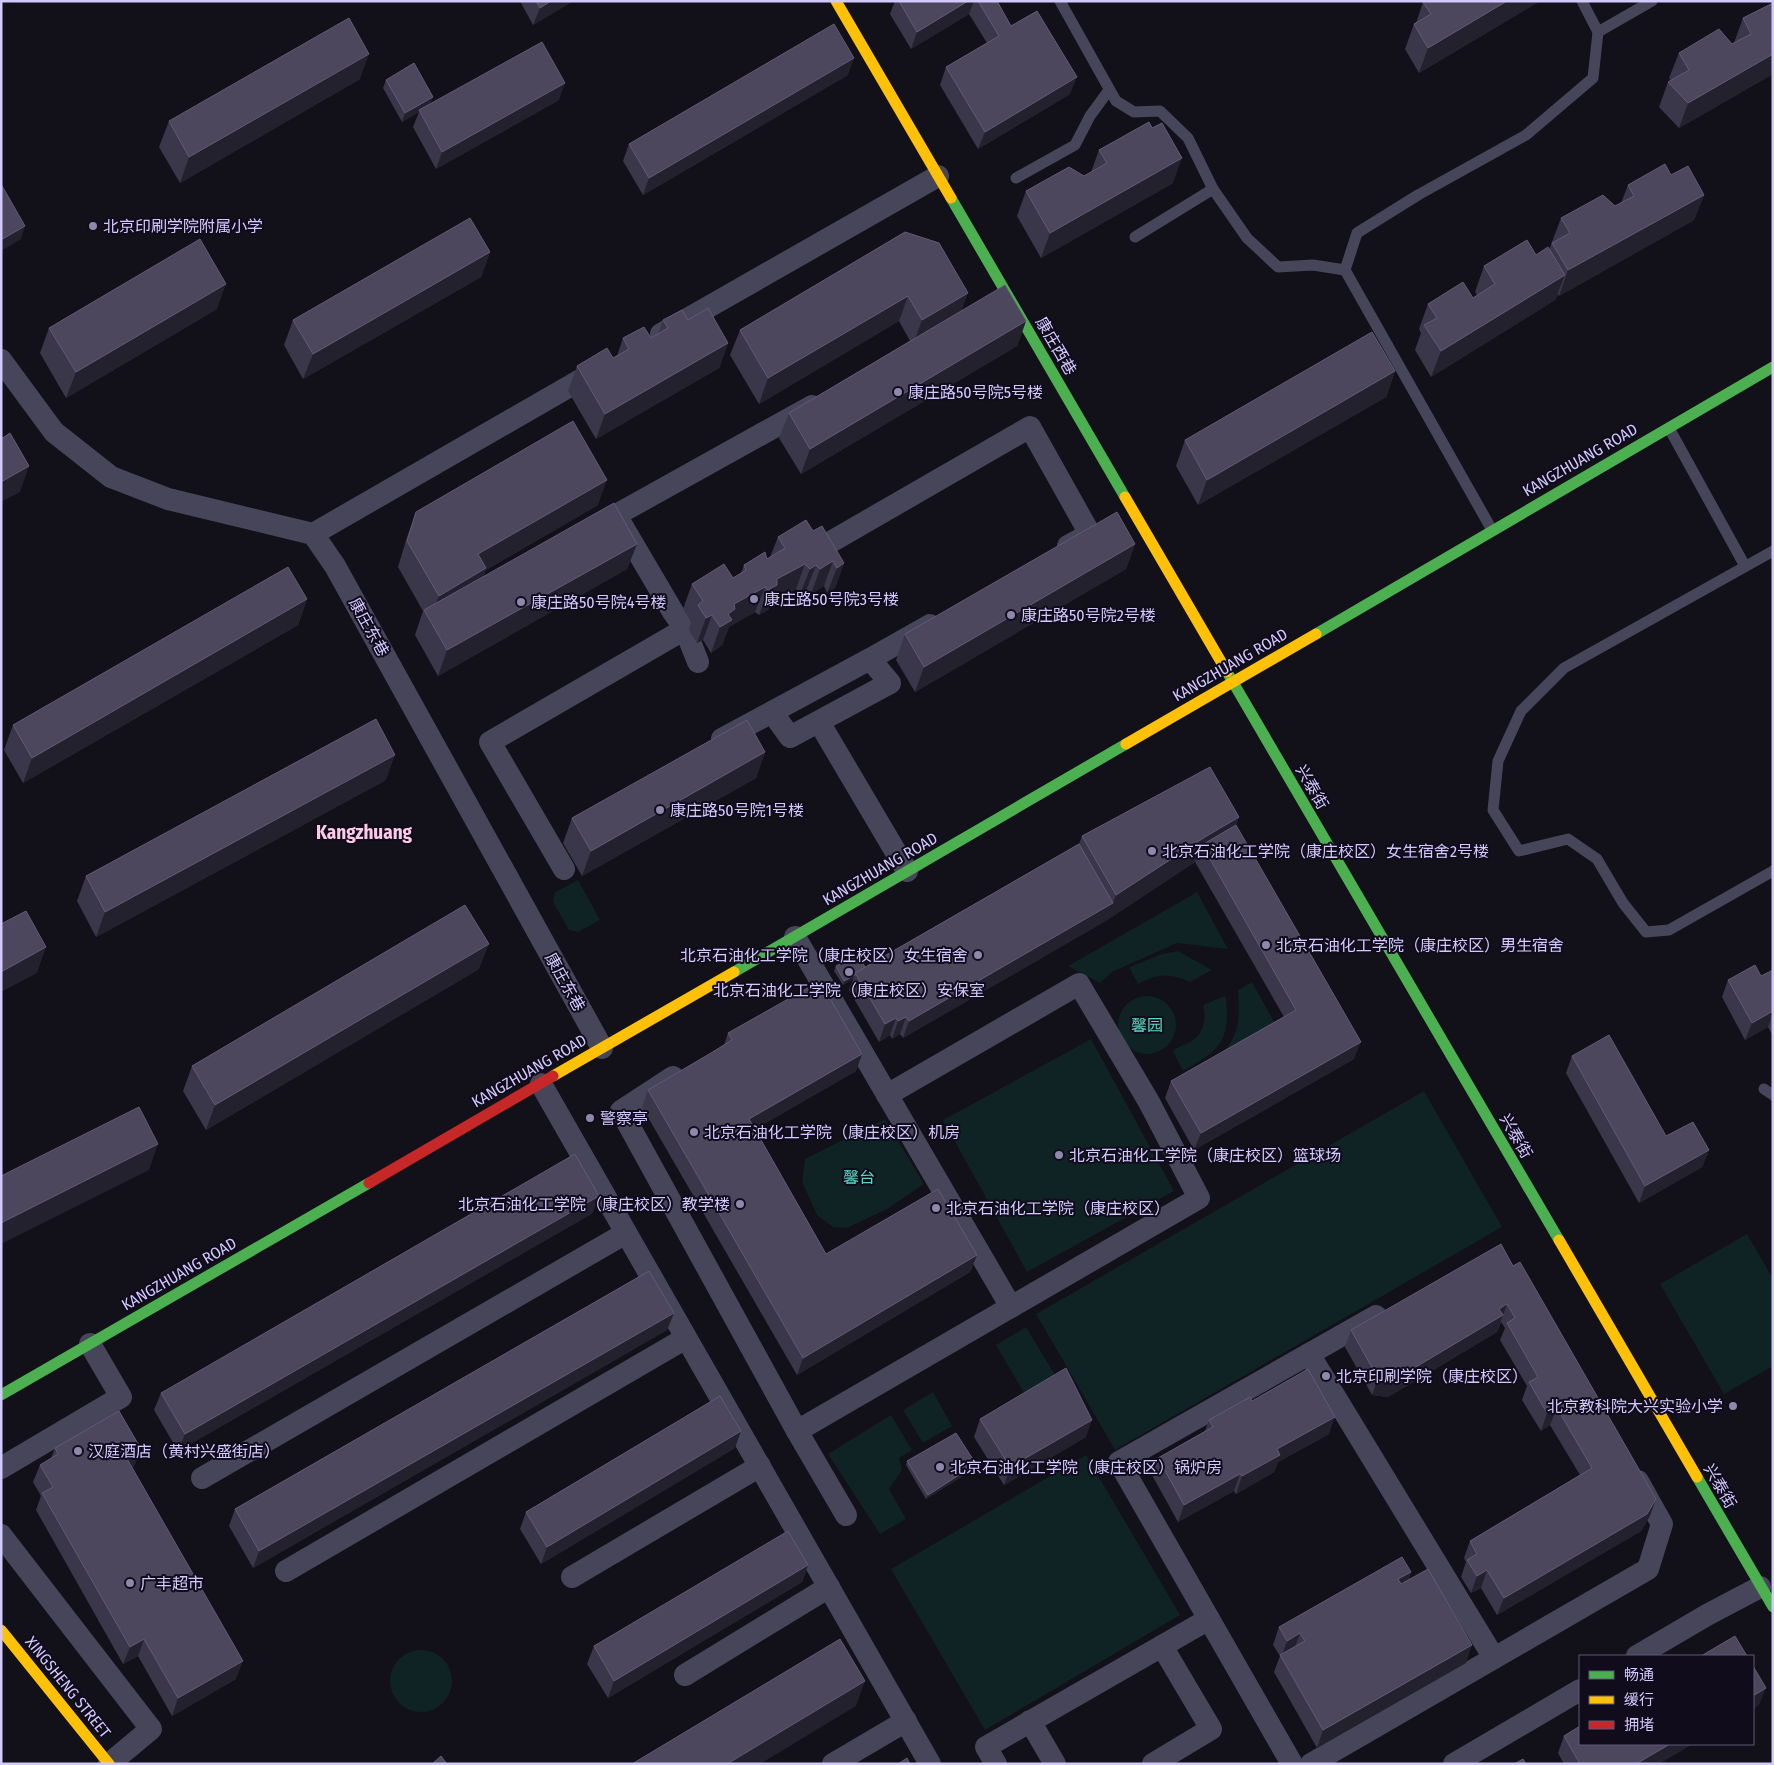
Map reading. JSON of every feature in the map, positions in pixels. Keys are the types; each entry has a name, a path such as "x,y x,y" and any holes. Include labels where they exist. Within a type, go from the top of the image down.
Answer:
{"street":[{"name":"康庄西巷","path":"836,1 1232,681"},
{"path":"647,342 938,176"},
{"path":"1,360 54,432 111,477 168,499 313,534 613,362"},
{"name":"KANGZHUANG ROAD","path":"1,1395 795,937 1773,367"},
{"path":"698,662 685,629 616,515 833,395"},
{"path":"822,547 1030,427 1090,534 1048,558"},
{"name":"康庄东巷","path":"313,534 335,566 602,1048"},
{"path":"702,751 946,616"},
{"path":"564,869 490,742 685,629"},
{"path":"772,712 790,737 890,683 870,659"},
{"name":"兴泰街","path":"1232,681 1773,1608"},
{"path":"819,722 907,871"},
{"path":"795,937 818,995 887,1095 1011,1307"},
{"path":"797,1431 1199,1198 1147,1099 1079,984 887,1095"},
{"path":"694,1066 621,1111 797,1431 846,1515"},
{"path":"541,1084 930,1764"},
{"path":"202,1478 626,1233"},
{"path":"1292,1764 1119,1462 1395,1306"},
{"path":"286,1571 686,1338"},
{"path":"1,1468 121,1397 90,1344"},
{"path":"1309,1354 1494,1658"},
{"path":"1311,1764 1648,1569 1662,1524 1628,1463"},
{"path":"572,1577 760,1466"},
{"path":"1,1535 151,1729 109,1764"},
{"path":"685,1675 829,1586"},
{"path":"1639,1655 1760,1587"},
{"path":"996,1764 986,1747 1209,1619"},
{"name":"XINGSHENG STREET","path":"1,1630 109,1764"},
{"path":"1153,1764 1211,1729 1162,1646"},
{"path":"1454,1764 1579,1691"},
{"path":"832,1764 906,1721"},
{"path":"1030,1721 1055,1764"}],"lane":[{"path":"1060,1 1116,101 1134,112 1160,111 1188,138 1213,189 1247,238 1278,267 1313,264 1345,270"},
{"path":"1492,530 1345,270 1357,233 1418,195 1526,135 1593,78 1598,32 1582,1"},
{"path":"1598,32 1652,1"},
{"path":"1016,178 1075,145 1090,116 1109,90"},
{"path":"1135,237 1213,189"},
{"path":"1669,428 1745,566"},
{"path":"1773,551 1564,668 1520,711 1498,761 1494,810 1518,851 1568,839 1597,859 1624,903 1646,932 1670,930 1773,871"}],"green space":[{"path":"578,880 600,920 578,932 569,930 553,902 555,892"},
{"path":"1197,892 1228,949 1177,943 1112,972 1100,983 1068,966"},
{"path":"1178,951 1212,970 1190,982 1176,977 1158,976 1138,984 1129,967 1162,954"},
{"path":"1252,982 1278,1029 1216,1063 1234,1036 1239,1013 1238,990"},
{"name":"馨园","path":"1141,996 1153,996 1168,1004 1176,1019 1176,1031 1168,1046 1153,1054 1141,1054 1126,1046 1118,1031 1118,1019 1126,1004"},
{"path":"1224,996 1226,998 1226,1025 1220,1043 1206,1057 1183,1071 1173,1051 1198,1036 1204,1019 1203,1005"},
{"name":"北京石油化工学院（康庄校区）篮球场","path":"1091,1039 1174,1191 1027,1272 943,1120"},
{"path":"1424,1091 1502,1227 1115,1450 1036,1314"},
{"name":"馨台","path":"885,1119 924,1184 887,1209 847,1228 833,1227 817,1215 802,1182 805,1159"},
{"path":"1747,1234 1773,1279 1773,1366 1724,1394 1660,1284"},
{"path":"1026,1327 1055,1375 1024,1393 996,1345"},
{"path":"933,1392 952,1426 923,1443 903,1410"},
{"path":"891,1415 912,1450 899,1458 902,1470 889,1489 906,1519 880,1534 828,1454"},
{"path":"1086,1455 1180,1615 985,1730 891,1569"},
{"path":"415,1650 427,1650 443,1659 450,1669 452,1681 450,1693 443,1703 427,1712 415,1712 404,1707 395,1698 390,1687 390,1675 395,1664 404,1655"}],"building":[{"path":"536,1 551,1 540,8"},
{"path":"899,1 968,1 917,32"},
{"path":"978,1 997,1 1011,26 1037,11 1077,77 985,132 946,67 999,36"},
{"path":"1424,1 1507,1 1428,48 1414,24 1431,14"},
{"path":"1773,3 1773,54 1688,103 1668,82 1689,70 1679,53 1719,29 1732,44 1751,34 1743,18"},
{"path":"349,18 369,54 189,157 169,121"},
{"path":"834,24 854,58 649,178 629,144"},
{"path":"542,42 565,83 442,152 419,110"},
{"path":"414,63 433,97 405,113 386,80"},
{"path":"1149,122 1152,128 1162,123 1182,158 1050,233 1026,191 1069,167 1084,176 1107,163 1099,150"},
{"path":"1665,164 1671,175 1688,166 1704,195 1568,270 1552,243 1570,233 1561,218 1603,195 1615,206 1634,196 1628,185"},
{"path":"1,184 25,226 1,240"},
{"path":"470,218 490,252 313,354 293,320"},
{"path":"905,232 939,243 968,293 922,320 908,296 768,378 740,330"},
{"path":"200,239 226,284 76,372 49,328"},
{"path":"1527,240 1536,255 1548,247 1565,275 1441,351 1424,325 1437,318 1428,304 1463,282 1473,298 1495,284 1484,266"},
{"path":"1005,285 1026,321 810,449 789,413"},
{"path":"708,308 728,343 605,414 577,366 607,348 613,358 629,349 623,338 644,327 651,338 668,328 663,320 682,310 688,320"},
{"path":"1372,332 1395,371 1207,480 1185,440"},
{"path":"573,421 607,480 478,554 486,568 439,596 407,541 416,512"},
{"path":"10,433 29,466 1,482 1,439"},
{"path":"614,503 637,544 447,650 424,610"},
{"path":"1117,512 1135,544 924,667 905,634"},
{"path":"806,520 813,531 822,526 844,563 837,568 833,561 820,569 816,565 810,569 805,564 777,579 777,585 768,590 765,587 734,604 735,609 728,614 732,620 720,627 712,615 706,618 698,605 703,601 692,584 724,564 733,578 746,570 744,565 765,552 767,559 785,548 778,537"},
{"path":"288,567 307,599 32,758 13,725"},
{"path":"376,719 395,755 105,912 86,876"},
{"path":"747,720 765,752 591,851 572,818"},
{"name":"北京石油化工学院（康庄校区）女生宿舍2号楼","path":"1210,767 1239,817 1116,895 1082,836"},
{"name":"北京石油化工学院（康庄校区）男生宿舍","path":"1236,825 1361,1042 1201,1133 1171,1081 1296,1010 1202,845"},
{"name":"北京石油化工学院（康庄校区）女生宿舍","path":"1079,844 1113,903 909,1021 906,1017 898,1021 896,1018 885,1024 855,973"},
{"path":"465,905 489,944 215,1105 192,1066"},
{"path":"26,911 46,947 1,972 1,924"},
{"name":"北京石油化工学院（康庄校区）安保室","path":"858,954 865,967 844,981 836,966"},
{"path":"1755,965 1761,976 1773,970 1773,1011 1752,1023 1728,980"},
{"path":"820,981 862,1054 749,1119 826,1254 938,1189 977,1255 803,1358 648,1090 732,1040 728,1033"},
{"path":"1609,1035 1666,1136 1693,1122 1709,1150 1645,1186 1572,1056"},
{"path":"139,1107 158,1144 1,1223 1,1176"},
{"path":"575,1154 599,1196 185,1434 161,1393"},
{"path":"1501,1244 1513,1266 1520,1262 1656,1499 1647,1514 1504,1598 1487,1570 1477,1576 1467,1560 1477,1554 1470,1541 1592,1468 1557,1408 1547,1413 1529,1382 1538,1377 1507,1323 1515,1318 1507,1304 1499,1309 1503,1315 1394,1380 1378,1378 1351,1330"},
{"path":"649,1271 674,1313 259,1551 235,1509"},
{"path":"1066,1368 1092,1420 1010,1467 980,1419"},
{"path":"1308,1369 1335,1417 1277,1449 1280,1455 1242,1476 1240,1474 1184,1505 1158,1458 1213,1427 1209,1420 1250,1397 1252,1401"},
{"path":"720,1396 741,1431 547,1547 526,1512"},
{"name":"广丰超市","path":"119,1411 141,1449 126,1457 243,1661 178,1698 144,1639 130,1647 42,1493 53,1487 40,1465 58,1454 55,1448"},
{"name":"北京石油化工学院（康庄校区）锅炉房","path":"956,1433 976,1464 928,1495 907,1461"},
{"path":"788,1531 808,1565 614,1681 594,1646"},
{"path":"1402,1557 1411,1572 1398,1579 1401,1584 1428,1569 1472,1645 1323,1730 1280,1655 1305,1641 1300,1633 1287,1641 1279,1627"},
{"path":"1735,1636 1746,1655 1703,1655"},
{"path":"840,1639 865,1681 727,1764 632,1764"},
{"path":"1754,1668 1766,1688 1754,1695"},
{"path":"1579,1727 1579,1745 1668,1745 1636,1764 1580,1764 1564,1736"},
{"path":"441,1756 447,1764 432,1764"},
{"path":"907,1758 910,1764 898,1764"},
{"path":"1523,1759 1526,1764 1514,1764"}],"traffic: fast":[{"path":"951,198 1125,497"},
{"path":"1316,634 1773,367"},
{"path":"1227,672 1559,1240"},
{"path":"734,972 1126,744"},
{"path":"1,1395 369,1183"},
{"path":"1697,1477 1773,1607"}],"traffic: slow":[{"path":"836,1 951,198"},
{"path":"1125,497 1227,672"},
{"path":"1126,744 1316,634"},
{"path":"553,1076 734,972"},
{"path":"1559,1240 1697,1477"},
{"path":"1,1630 109,1764"}],"traffic: jam":[{"path":"369,1183 553,1076"}],"place":[{"name":"北京印刷学院附属小学","path":"93,226"},
{"name":"康庄路50号院5号楼","path":"898,392"},
{"name":"康庄路50号院3号楼","path":"754,599"},
{"name":"康庄路50号院4号楼","path":"521,602"},
{"name":"康庄路50号院2号楼","path":"1011,615"},
{"name":"康庄路50号院1号楼","path":"660,810"},
{"name":"北京石油化工学院（康庄校区）女生宿舍2号楼","path":"1152,851"},
{"name":"北京石油化工学院（康庄校区）男生宿舍","path":"1266,945"},
{"name":"北京石油化工学院（康庄校区）女生宿舍","path":"978,955"},
{"name":"北京石油化工学院（康庄校区）安保室","path":"849,972"},
{"name":"警察亭","path":"590,1118"},
{"name":"北京石油化工学院（康庄校区）机房","path":"694,1132"},
{"name":"北京石油化工学院（康庄校区）篮球场","path":"1059,1155"},
{"name":"北京石油化工学院（康庄校区）教学楼","path":"740,1204"},
{"name":"北京石油化工学院（康庄校区）","path":"936,1208"},
{"name":"北京印刷学院（康庄校区）","path":"1326,1376"},
{"name":"北京教科院大兴实验小学","path":"1733,1406"},
{"name":"汉庭酒店（黄村兴盛街店）","path":"78,1451"},
{"name":"北京石油化工学院（康庄校区）锅炉房","path":"940,1467"},
{"name":"广丰超市","path":"130,1583"}],"district":[{"name":"Kangzhuang","path":"364,832"}]}
